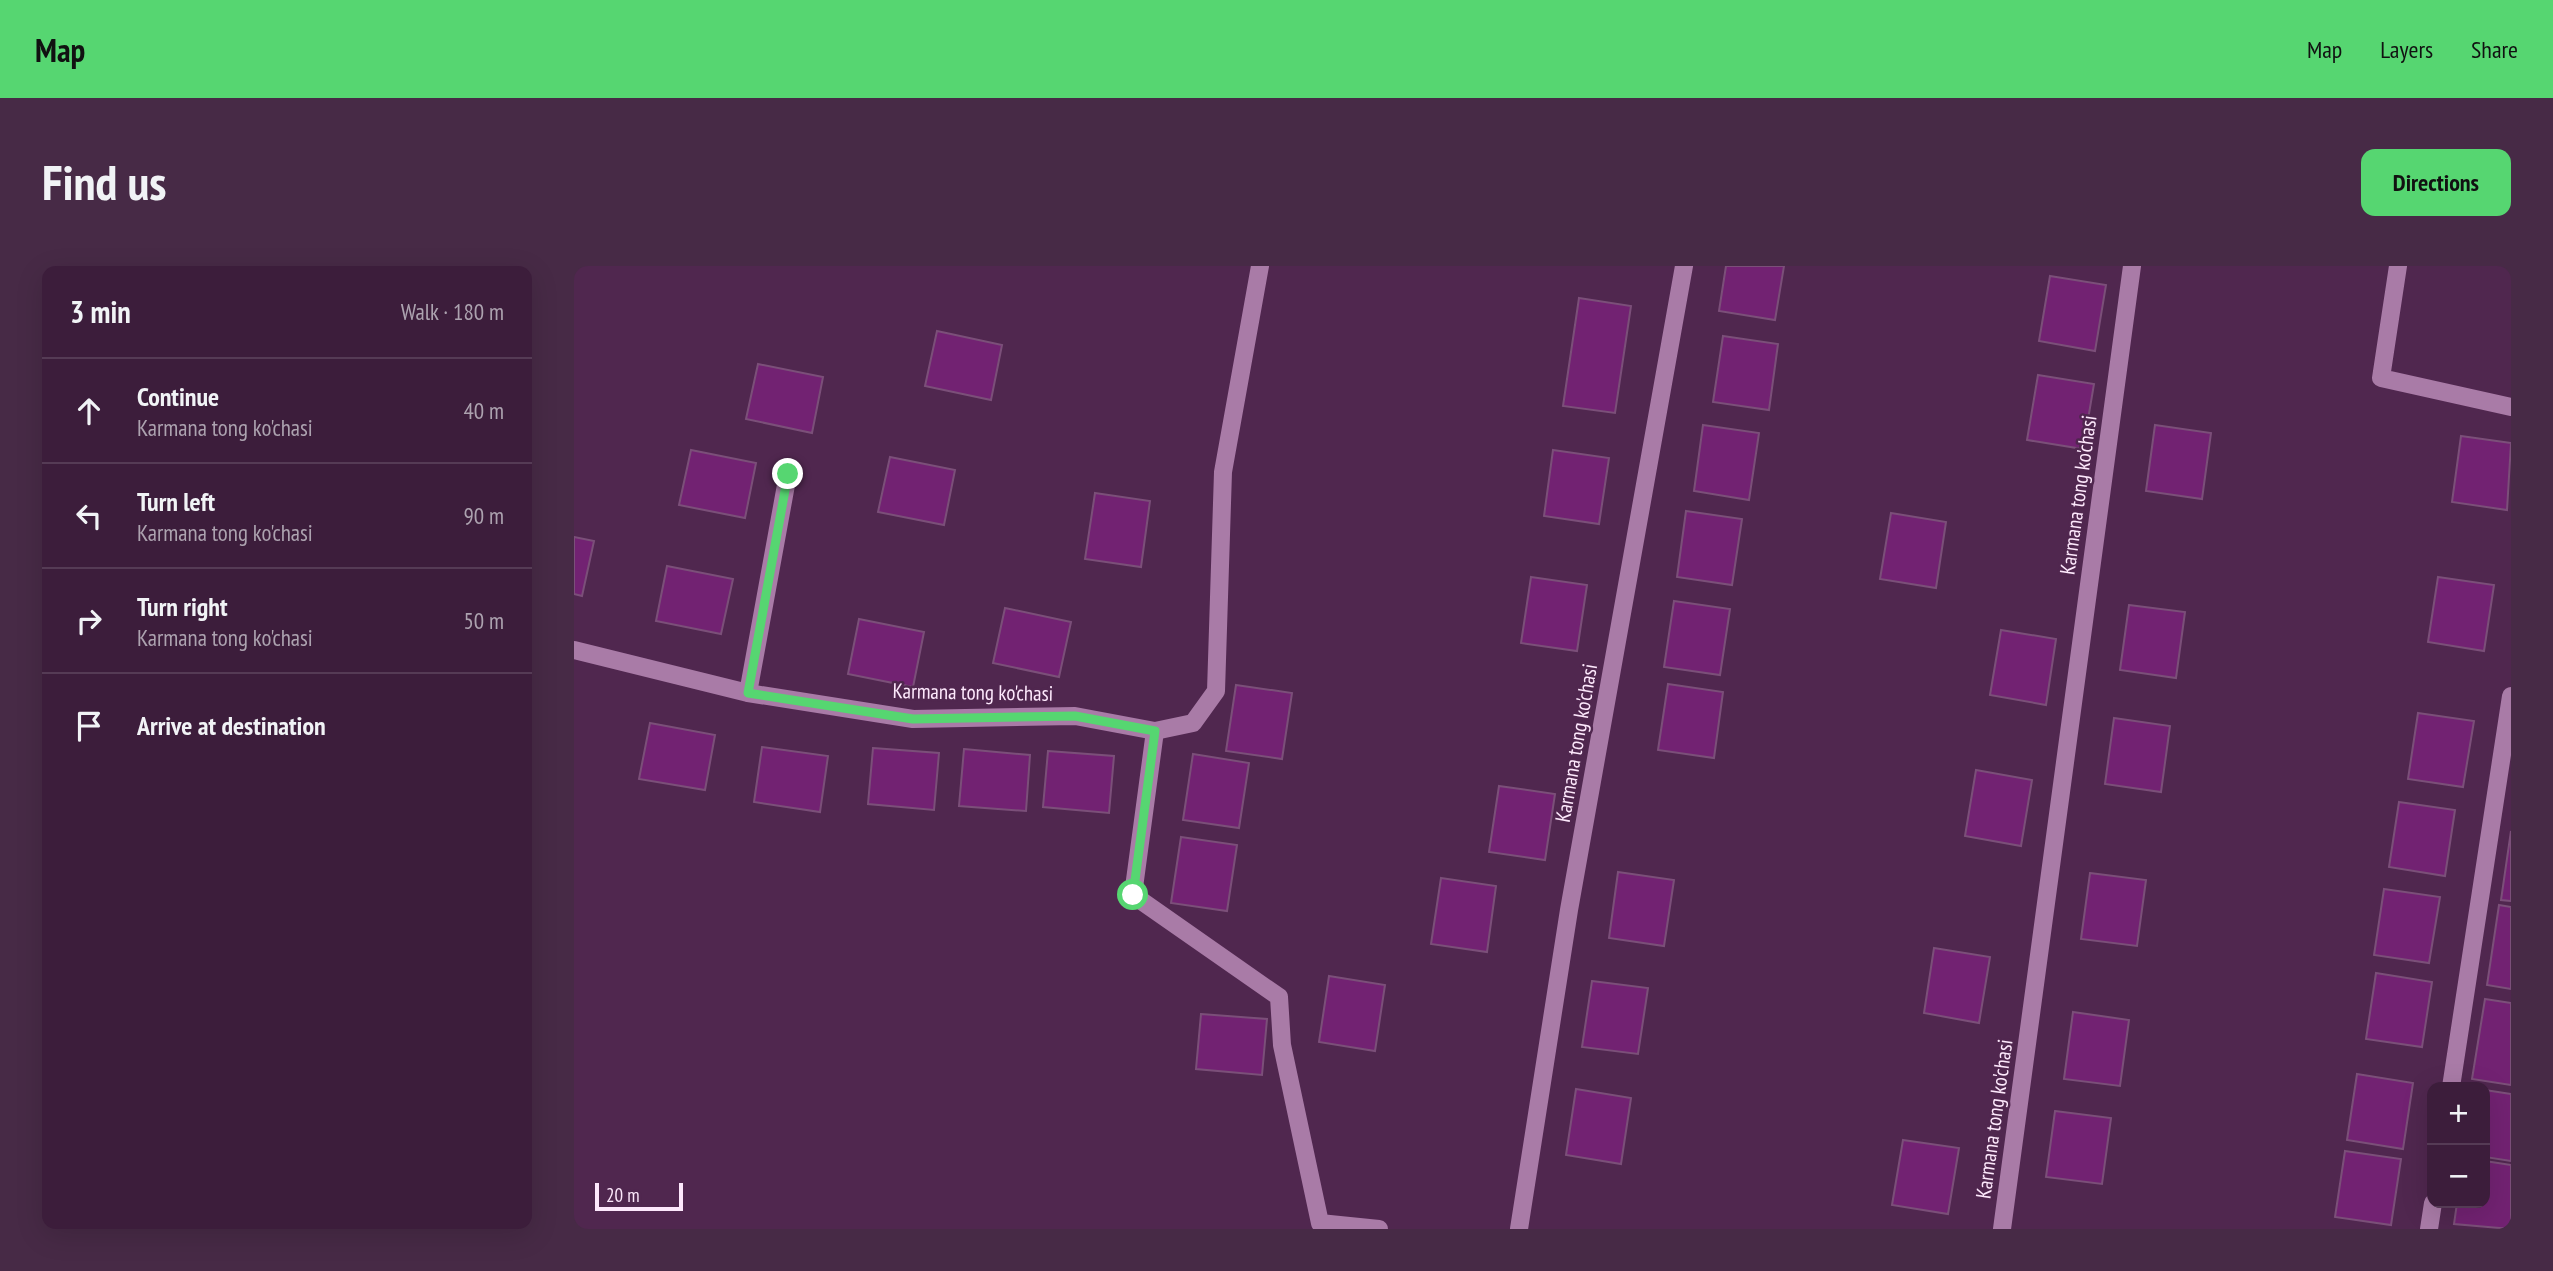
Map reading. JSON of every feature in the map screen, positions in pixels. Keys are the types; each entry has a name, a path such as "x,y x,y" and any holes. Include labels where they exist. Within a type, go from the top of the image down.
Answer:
{"street":[{"name":"Karmana tong ko'chasi","path":"574,650 748,693 913,719 1075,716 1155,731 1194,723 1216,691 1223,472 1260,266"},
{"name":"Karmana tong ko'chasi","path":"1519,1229 1569,910 1684,266"},
{"name":"Karmana tong ko'chasi","path":"2002,1229 2132,266"},
{"path":"2398,266 2381,378 2511,407"},
{"path":"748,693 788,474"},
{"path":"2452,1082 2511,696"},
{"path":"1155,731 1133,895 1279,997 1282,1045 1315,1226 1379,1229"},
{"path":"2429,1229 2432,1208"}],"building":[{"path":"1726,266 1784,266 1775,320 1719,311"},
{"path":"2050,276 2106,285 2095,351 2039,341"},
{"path":"1579,298 1631,306 1615,413 1563,406"},
{"path":"937,331 1002,345 991,400 925,386"},
{"path":"1723,336 1778,344 1769,410 1713,402"},
{"path":"758,364 823,377 812,433 746,419"},
{"path":"2038,375 2094,384 2083,449 2027,440"},
{"path":"1703,425 1759,433 1749,500 1694,491"},
{"path":"2155,425 2211,433 2202,499 2146,491"},
{"path":"2461,436 2511,443 2507,510 2452,502"},
{"path":"691,450 756,463 745,518 679,505"},
{"path":"1553,450 1609,458 1599,524 1544,516"},
{"path":"890,457 955,470 944,525 878,512"},
{"path":"1095,493 1150,501 1141,567 1085,559"},
{"path":"1686,511 1742,519 1732,585 1677,577"},
{"path":"1891,513 1946,522 1936,588 1880,579"},
{"path":"574,537 594,541 582,596 574,594"},
{"path":"667,566 733,579 721,634 656,621"},
{"path":"1531,577 1587,585 1577,651 1521,643"},
{"path":"2438,577 2494,585 2484,651 2428,642"},
{"path":"1674,601 1730,609 1720,675 1664,667"},
{"path":"2129,605 2185,612 2176,678 2120,670"},
{"path":"1005,608 1071,622 1059,677 993,663"},
{"path":"859,619 924,632 913,687 848,674"},
{"path":"2001,630 2056,639 2046,705 1990,695"},
{"path":"1668,684 1723,692 1714,758 1658,750"},
{"path":"1236,685 1292,693 1282,759 1226,751"},
{"path":"2418,713 2474,721 2463,787 2408,779"},
{"path":"2114,718 2170,726 2161,792 2105,784"},
{"path":"650,723 715,735 705,790 639,779"},
{"path":"762,747 828,756 820,812 754,802"},
{"path":"873,748 939,753 934,810 868,804"},
{"path":"964,749 1030,755 1026,811 959,806"},
{"path":"1048,751 1114,756 1109,813 1043,807"},
{"path":"1193,754 1249,763 1239,828 1183,820"},
{"path":"1976,770 2032,780 2021,846 1965,836"},
{"path":"1499,786 1555,794 1545,860 1489,852"},
{"path":"2399,802 2455,810 2445,876 2389,867"},
{"path":"2511,831 2511,901 2501,900"},
{"path":"1181,837 1237,845 1227,911 1171,903"},
{"path":"1618,872 1674,880 1664,946 1609,938"},
{"path":"2090,873 2146,880 2137,946 2081,939"},
{"path":"1441,878 1496,886 1487,952 1431,944"},
{"path":"2384,889 2440,897 2429,963 2374,955"},
{"path":"2499,905 2511,907 2511,989 2487,985"},
{"path":"1934,948 1990,957 1979,1023 1924,1013"},
{"path":"2376,973 2432,982 2422,1047 2366,1039"},
{"path":"1329,976 1385,985 1375,1051 1319,1042"},
{"path":"1592,981 1648,988 1638,1054 1582,1047"},
{"path":"2485,999 2511,1003 2511,1085 2472,1079"},
{"path":"2073,1012 2129,1020 2120,1086 2064,1079"},
{"path":"1201,1014 1267,1019 1262,1075 1196,1069"},
{"path":"2357,1074 2413,1083 2403,1149 2347,1140"},
{"path":"1576,1089 1631,1098 1621,1164 1566,1155"},
{"path":"2490,1091 2511,1094 2511,1161 2490,1158"},
{"path":"2055,1111 2111,1118 2102,1184 2046,1177"},
{"path":"1903,1140 1959,1148 1948,1214 1892,1205"},
{"path":"2345,1151 2401,1159 2391,1225 2335,1217"},
{"path":"2490,1162 2511,1165 2511,1229 2454,1224 2456,1208 2490,1208"}],"route":[{"path":"788,474 748,693 913,719 1075,716 1155,731 1133,895"}]}
